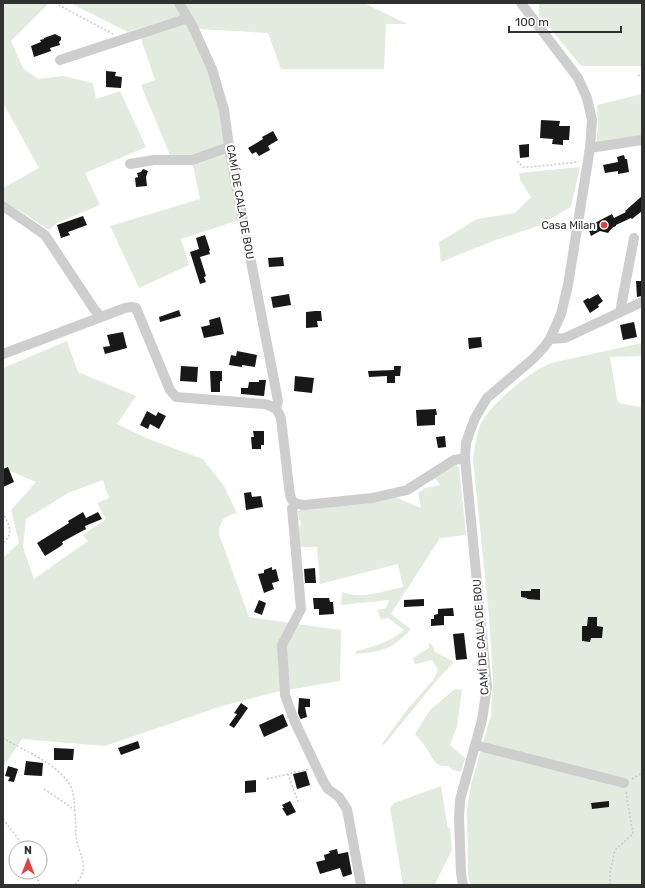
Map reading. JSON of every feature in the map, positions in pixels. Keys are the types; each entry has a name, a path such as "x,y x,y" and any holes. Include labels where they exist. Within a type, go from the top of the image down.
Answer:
{"street":[{"name":"CAMÍ DE CALA DE BOU","path":"179,3 193,26 212,69 224,110 229,147 278,401 276,408 281,418 290,495 292,501 296,504"},
{"name":"CAMÍ DE CALA DE BOU","path":"463,885 460,873 460,800 482,720 487,687 465,458 466,443 475,418 487,398 534,358 550,340 561,314 568,286 590,148 592,120 587,98 578,78 521,3"},
{"path":"60,60 188,18"},
{"path":"590,148 642,140"},
{"path":"130,164 154,160 192,160 229,147"},
{"path":"3,206 45,234 94,309 101,317"},
{"path":"620,312 634,238"},
{"path":"550,340 565,338 642,302"},
{"path":"3,354 131,307 136,308 170,390 176,397 264,404 276,408"},
{"path":"361,885 347,808 339,797 328,789 317,769 294,720 285,695 282,645 301,609 292,508 296,504 304,505 372,498 407,490 454,460 465,458"},
{"path":"475,745 624,783"}],"path":[{"path":"55,3 116,36 119,41"},
{"path":"638,76 642,73"},
{"path":"517,161 523,167 587,162"},
{"path":"3,512 10,532 8,538 3,543"},
{"path":"3,738 49,764 63,775 72,792 75,810 75,833 82,858 83,872 75,885"},
{"path":"267,779 310,768 317,769"},
{"path":"610,885 610,872 615,850 633,834 624,783 642,773"},
{"path":"288,774 298,802"},
{"path":"44,789 75,810"},
{"path":"3,819 19,840"}],"shaded area":[{"path":"3,3 49,3 11,41 23,68 38,79 63,76 93,83 96,99 120,91 146,147 85,173 100,205 57,223 49,230 3,200 3,188 39,168 3,103"},
{"path":"70,3 174,3 181,15 128,32"},
{"path":"184,3 364,3 407,24 386,24 384,69 281,69 268,33 199,29"},
{"path":"539,3 642,3 642,66 581,66 539,15"},
{"path":"185,21 209,69 220,108 226,143 191,155 170,155 141,85 155,80 141,39 151,32"},
{"path":"642,94 642,137 596,144 598,128 597,105"},
{"path":"227,151 239,220 181,239 189,265 139,288 110,226 200,199 192,161"},
{"path":"580,167 571,207 538,226 493,241 441,262 439,242 477,219 515,213 531,197 520,180 519,173"},
{"path":"67,341 78,372 136,396 117,424 146,438 203,459 224,486 237,513 228,516 223,520 219,534 249,617 290,623 280,691 222,706 105,746 22,739 3,767 3,558 19,543 11,510 36,482 3,468 3,368","holes":["103,480 109,498 97,503 106,519 83,535 88,541 34,579 23,547 26,519 68,493"]},
{"path":"642,343 642,356 610,357 619,403 642,407 642,885 471,885 468,875 467,809 471,785 491,715 493,681 489,615 473,460 481,423 494,406 512,388 542,367 551,363"},
{"path":"455,464 459,467 466,535 440,538 391,614 411,629 398,641 386,648 374,652 356,654 356,651 388,641 404,630 388,618 381,619 377,610 386,608 389,600 341,605 342,592 365,595 403,587 398,564 320,584 317,547 298,547 296,533 301,524 297,512 300,509 395,497 421,508 418,493 425,488 440,485 434,477"},
{"path":"297,624 341,630 340,681 288,690 286,646"},
{"path":"429,643 432,645 435,652 454,662 437,680 384,745 382,744 406,711 433,680 438,670 432,660 415,664 413,658 429,648"},
{"path":"455,689 462,690 457,726 450,745 465,758 461,772 453,770 448,766 437,764 415,734 430,710"},
{"path":"441,786 448,829 450,827 452,850 436,882 436,885 403,885 390,808 394,803"}],"building":[{"path":"55,34 61,37 59,42 60,45 50,48 51,51 34,57 31,46 41,42 40,40 44,38"},
{"path":"106,71 116,72 115,76 122,77 121,88 106,87"},
{"path":"541,120 560,121 559,126 570,126 569,140 563,140 563,145 552,144 553,139 540,138"},
{"path":"273,131 278,140 268,146 270,150 259,156 256,152 252,154 248,148 263,139 262,137"},
{"path":"529,144 529,157 520,158 519,145"},
{"path":"624,155 625,159 627,159 629,172 618,174 618,171 605,173 603,165 618,162 617,157"},
{"path":"143,169 148,171 146,177 147,186 136,187 135,178 138,177 137,173 141,172"},
{"path":"642,196 642,211 632,219 631,218 616,225 608,233 600,231 591,236 588,228 592,226 591,225 612,214 614,218 626,212 625,211"},
{"path":"83,216 87,225 68,232 70,235 61,238 57,225"},
{"path":"205,235 210,254 200,257 206,276 204,277 206,282 200,284 190,252 199,249 196,238"},
{"path":"283,257 284,266 269,267 268,258"},
{"path":"636,281 642,281 642,296 637,297"},
{"path":"289,294 291,305 273,308 271,297"},
{"path":"598,294 603,301 598,305 599,307 590,313 583,301"},
{"path":"179,310 181,316 160,322 159,317"},
{"path":"321,311 322,321 317,321 318,327 306,328 306,312"},
{"path":"220,317 224,334 204,338 201,327 210,325 209,320"},
{"path":"634,322 637,337 623,340 620,325"},
{"path":"123,332 127,348 105,354 103,347 110,346 107,335"},
{"path":"481,337 482,347 469,349 468,338"},
{"path":"237,351 257,355 255,367 229,365 231,355 236,356"},
{"path":"181,366 198,367 197,382 180,381"},
{"path":"394,366 401,366 400,376 395,376 395,383 387,383 387,376 369,377 368,371 394,370"},
{"path":"210,371 222,371 220,392 211,392"},
{"path":"295,376 314,378 312,393 294,391"},
{"path":"259,380 266,380 264,396 241,394 241,388 248,388 249,382 259,382"},
{"path":"436,409 437,415 435,415 435,425 417,426 416,410"},
{"path":"147,411 156,416 158,412 166,416 159,429 150,424 148,429 140,425"},
{"path":"253,431 264,431 264,445 261,445 261,449 252,449 251,437 254,437"},
{"path":"445,436 446,447 438,448 436,437"},
{"path":"8,467 14,482 3,487 3,469"},
{"path":"251,492 252,497 261,496 263,507 246,510 244,493"},
{"path":"83,512 86,518 98,512 102,519 85,526 86,529 62,542 63,544 61,546 45,556 37,543 69,523 68,521"},
{"path":"272,567 272,570 276,569 279,581 272,583 274,589 264,593 258,574 264,573 264,570"},
{"path":"315,568 316,583 305,583 304,569"},
{"path":"531,589 540,589 540,600 521,597 521,591 531,591"},
{"path":"313,598 329,598 330,602 333,602 334,614 319,615 319,609 314,609"},
{"path":"424,599 424,606 404,607 404,600"},
{"path":"259,600 266,603 262,615 254,612"},
{"path":"453,608 454,616 444,616 444,625 431,626 431,619 434,619 434,615 438,614 438,609"},
{"path":"588,617 597,617 597,626 603,627 602,638 591,638 590,642 582,641 582,626 587,626"},
{"path":"464,633 467,659 456,660 453,634"},
{"path":"299,698 310,699 310,707 305,707 307,717 301,719 298,713"},
{"path":"241,703 248,708 234,728 229,725 237,714 234,713"},
{"path":"283,714 288,726 264,737 259,725"},
{"path":"138,741 140,748 121,755 118,748"},
{"path":"54,748 74,749 73,760 54,760"},
{"path":"26,761 43,763 42,776 24,775"},
{"path":"8,766 18,769 14,782 8,781 10,777 5,776"},
{"path":"306,771 310,785 297,789 293,774"},
{"path":"256,780 256,792 245,793 245,781"},
{"path":"290,801 296,812 287,816 282,808 284,808 282,805"},
{"path":"609,801 609,807 592,809 591,803"},
{"path":"337,849 338,854 348,852 352,874 343,877 340,868 320,874 316,862 325,860 324,855 330,853 329,851"}],"place":[{"name":"Casa Milan","path":"604,225"}]}
